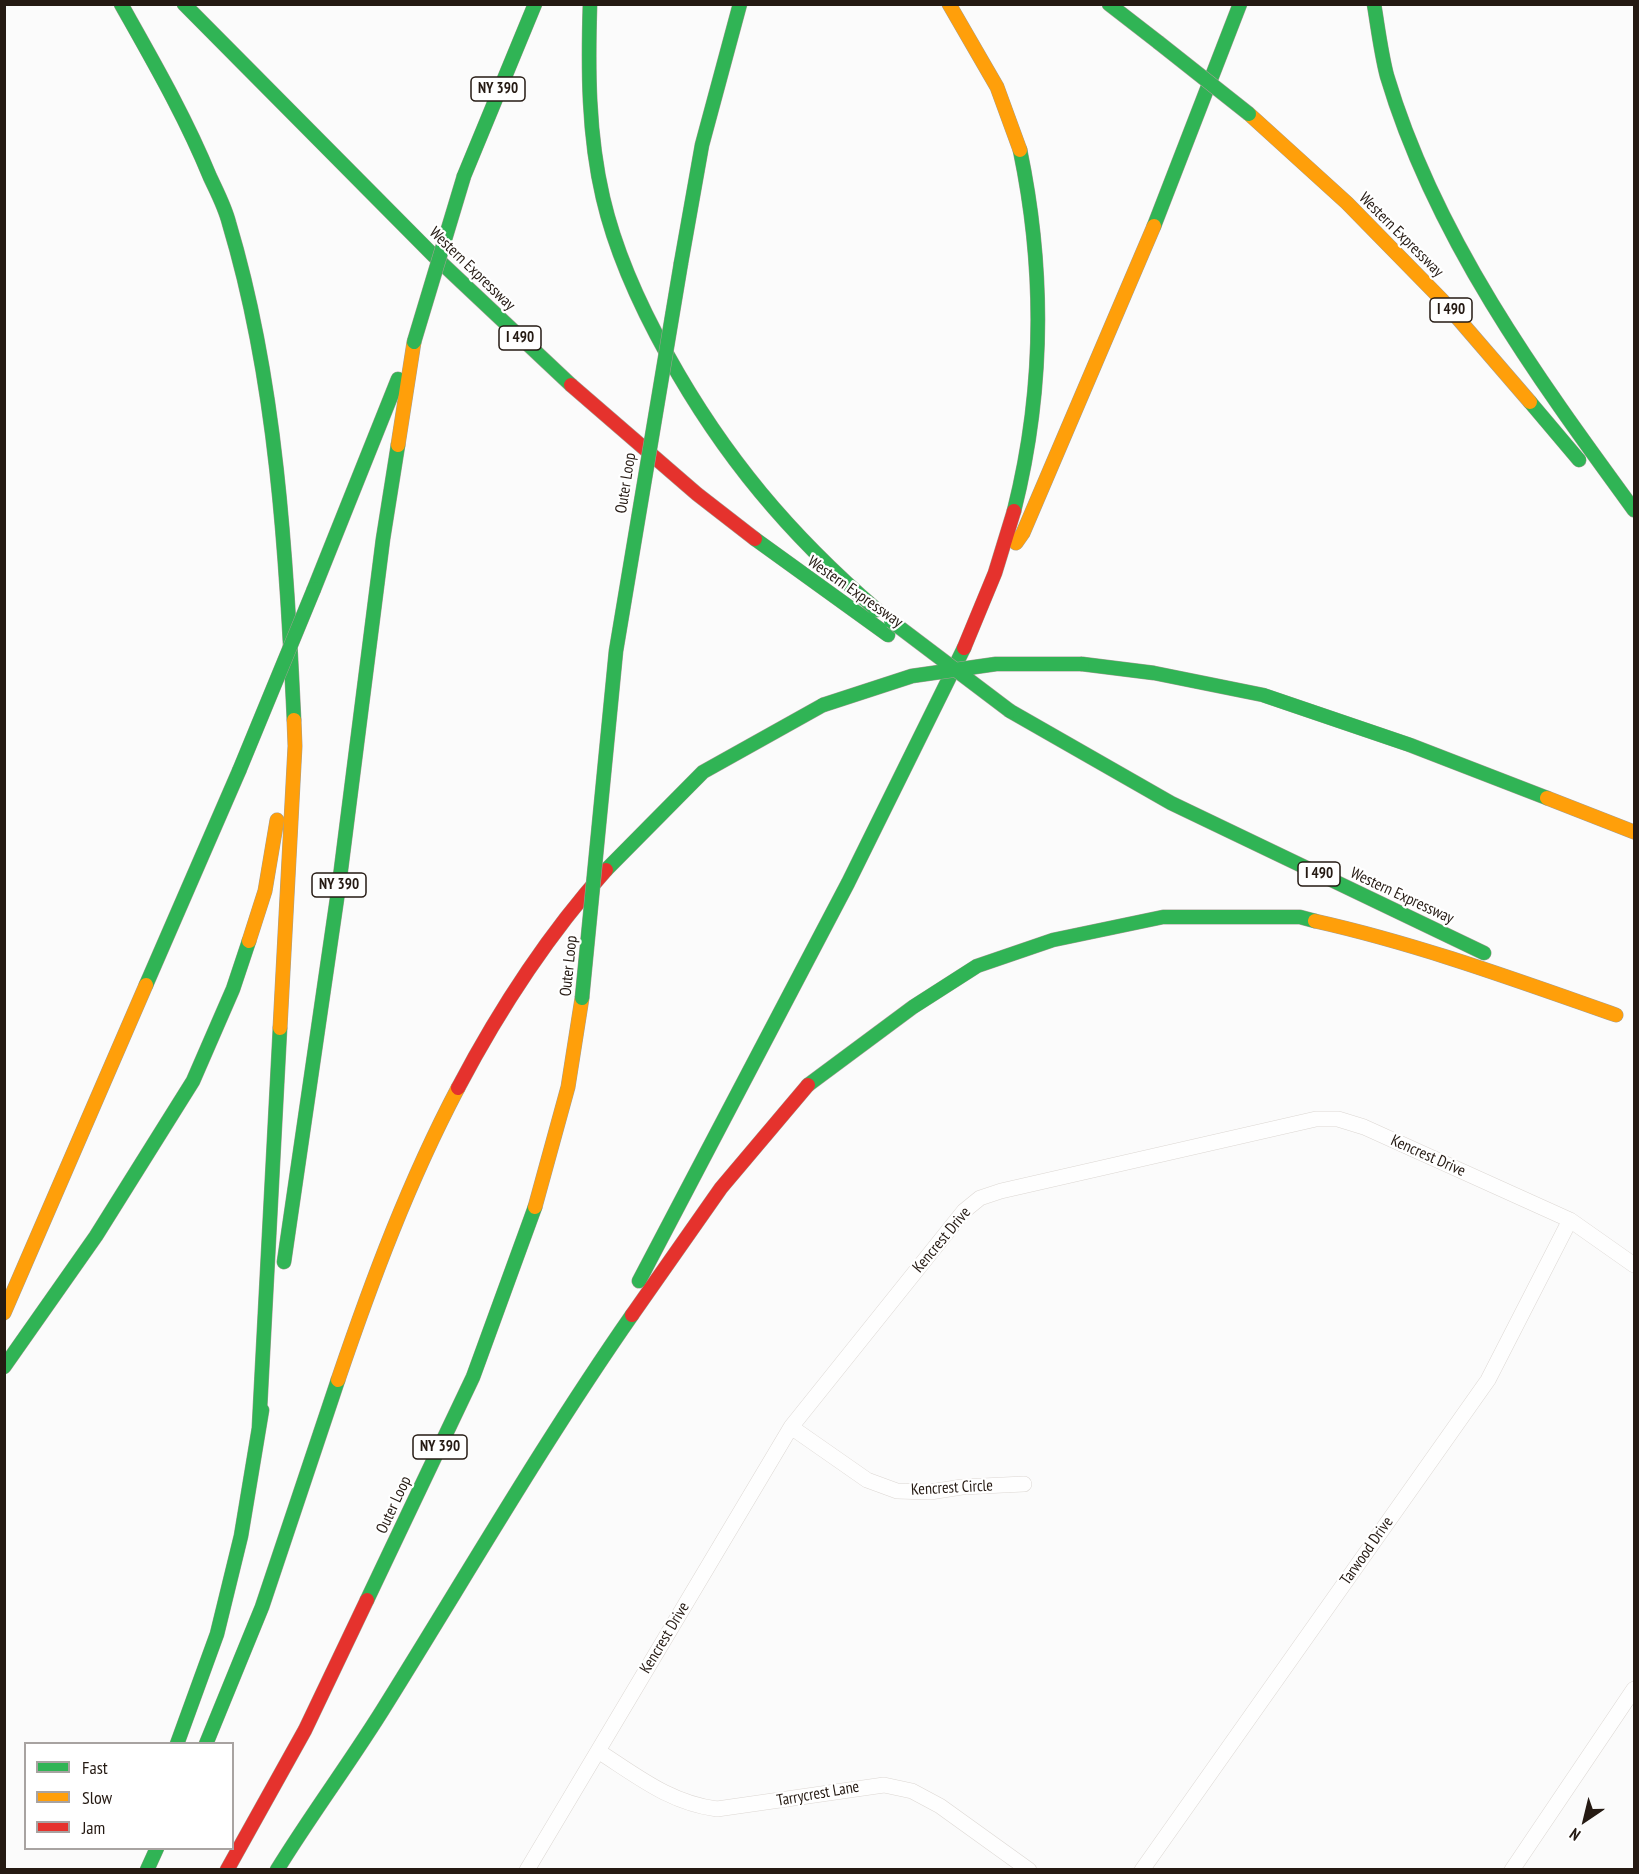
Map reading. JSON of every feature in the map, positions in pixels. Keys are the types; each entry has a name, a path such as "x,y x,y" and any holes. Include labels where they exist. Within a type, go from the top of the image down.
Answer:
{"highway":[{"path":"121,4 188,123 229,221 248,298 266,399 286,555 296,746 259,1426"},
{"name":"Western Expressway","path":"184,4 429,251 546,363 675,478 816,586 888,635 1010,711 1171,802 1620,1018 1461,960 1382,936 1300,917 1163,917 1053,940 977,966 913,1007 809,1084 721,1188 592,1373"},
{"name":"NY 390","path":"177,1742 217,1634 241,1536 339,885 380,562 414,342 464,176 535,4"},
{"path":"590,4 587,65 594,144 610,225 646,314 698,412 747,481 813,554 891,621 1010,711"},
{"name":"Outer Loop","path":"227,1869 305,1730 473,1377 540,1193 568,1087 582,998 616,651 681,262 702,145 730,34 740,4"},
{"path":"277,1869 314,1809 385,1707 592,1373 931,720 996,571 1014,507 1032,420 1040,321 1034,244 1018,142 981,55 949,4"},
{"name":"Western Expressway","path":"1109,4 1249,114 1347,203 1442,300 1635,525"},
{"path":"996,571 1023,533 1138,266 1240,4"},
{"path":"1374,4 1387,75 1431,191 1491,305 1588,447 1635,510"},
{"path":"4,1314 238,771 314,589 372,438 414,342"},
{"path":"206,1742 233,1687 271,1586 340,1373 384,1251 435,1129 497,1016 570,910 630,842 702,773 823,705 912,676 996,664 1082,664 1154,673 1263,695 1410,745 1635,832"},
{"path":"4,1367 96,1236 193,1081 233,989 265,891 294,713"},
{"path":"289,1869 314,1809"},
{"path":"147,1869 156,1850"}],"street":[{"name":"Kencrest Drive","path":"526,1869 791,1427 964,1211 980,1198 1001,1191 1316,1119 1338,1119 1364,1126 1570,1220 1635,1265"},
{"name":"Tarwood Drive","path":"1142,1869 1488,1380 1570,1220"},
{"name":"Kencrest Circle","path":"791,1427 867,1480 897,1491 930,1492 962,1487 1024,1484"},
{"path":"1512,1869 1635,1689"},
{"name":"Tarrycrest Lane","path":"598,1751 671,1798 696,1806 717,1809 855,1787 884,1785 912,1791 940,1806 1029,1869"}],"traffic: fast":[{"path":"121,4 179,110 221,200 245,283 269,407 276,469 283,532 294,720"},
{"path":"184,4 434,256 571,385"},
{"path":"464,176 535,4"},
{"path":"590,4 590,101 594,150 608,219 639,299 689,393 736,461 787,523 845,582 877,610"},
{"path":"681,263 702,145 740,4"},
{"path":"1109,4 1158,42"},
{"path":"1154,226 1240,4"},
{"path":"1374,4 1387,76 1407,135 1460,249 1525,356 1634,510"},
{"path":"1158,42 1249,114"},
{"path":"1014,511 1031,421 1038,331 1034,240 1020,150"},
{"path":"414,342 464,176"},
{"path":"582,998 616,651 681,263"},
{"path":"314,589 398,379"},
{"path":"1530,402 1579,460"},
{"path":"284,1262 339,885 383,539 398,445"},
{"path":"755,539 888,635"},
{"path":"239,771 314,589"},
{"path":"891,621 1010,711"},
{"path":"639,1281 848,883 964,648"},
{"path":"823,705 912,676 996,664 1082,664"},
{"path":"1082,664 1154,673 1263,695 1410,745 1547,798"},
{"path":"606,870 703,772 823,705"},
{"path":"1010,711 1171,803 1484,953"},
{"path":"146,985 239,771"},
{"path":"808,1085 913,1007 977,966 1053,940 1163,917 1300,917 1315,921"},
{"path":"4,1367 96,1236 193,1081 233,989 249,941"},
{"path":"259,1427 280,1028"},
{"path":"367,1600 473,1377 535,1207"},
{"path":"277,1870 374,1724 538,1458 632,1315"},
{"path":"207,1742 262,1607 338,1380"},
{"path":"178,1742 217,1634 241,1536 262,1410"},
{"path":"147,1870 156,1850"}],"traffic: slow":[{"path":"949,4 997,87 1020,150"},
{"path":"1249,114 1347,203 1442,300 1530,402"},
{"path":"1016,543 1023,533 1154,226"},
{"path":"398,445 414,342"},
{"path":"280,1028 295,746 294,720"},
{"path":"1547,798 1634,832"},
{"path":"249,941 265,891 277,820"},
{"path":"1315,921 1391,940 1616,1015"},
{"path":"4,1313 146,985"},
{"path":"535,1207 568,1087 582,998"},
{"path":"338,1380 392,1231 423,1159 458,1088"}],"traffic: jam":[{"path":"571,385 697,494 755,539"},
{"path":"964,648 995,573 1014,511"},
{"path":"458,1088 507,1002 544,947 606,870"},
{"path":"632,1315 721,1188 808,1085"},
{"path":"227,1870 305,1730 367,1600"}]}
